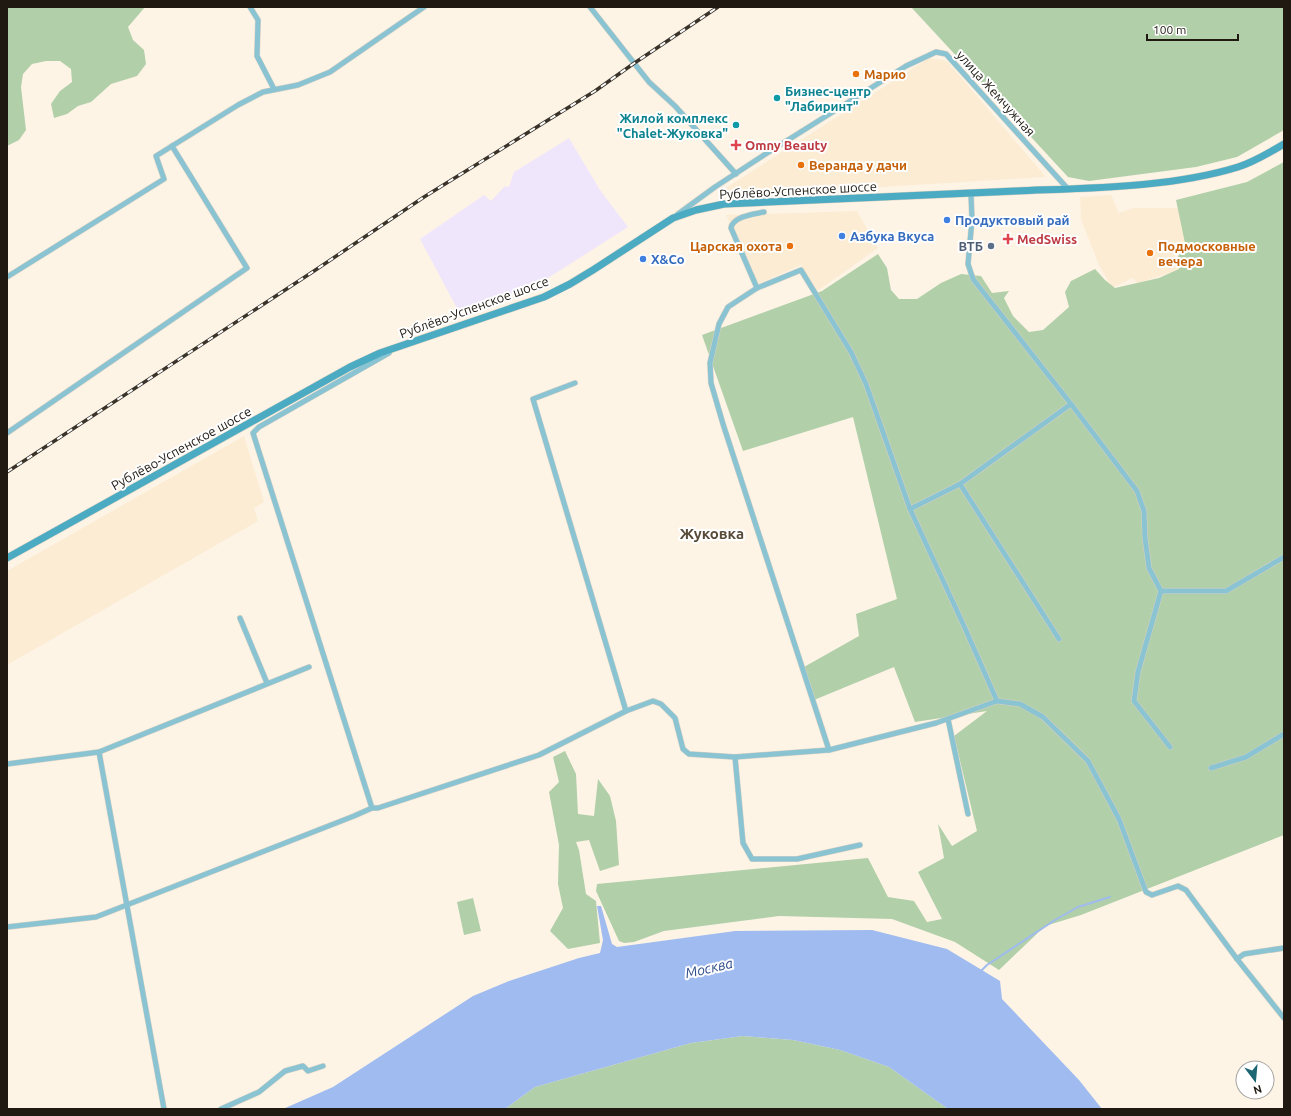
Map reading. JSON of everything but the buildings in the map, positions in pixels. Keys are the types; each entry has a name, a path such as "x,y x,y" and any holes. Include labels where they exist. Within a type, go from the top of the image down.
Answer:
{"main road":[{"name":"Рублёво-Успенское шоссе","path":"7,558 335,375 380,353 544,297 593,270 673,218 707,207 724,204 971,194 1117,186 1202,175 1238,167 1251,162 1284,144"}],"street":[{"path":"250,7 258,20 257,56 274,89"},
{"path":"7,276 164,179 156,156 238,105 263,92 298,85 330,72 424,7"},
{"path":"590,7 644,76 675,106 736,174"},
{"name":"улица Жемчужная","path":"673,218 736,174 870,88 906,66 936,52 946,54 1068,189"},
{"path":"7,433 247,268 172,146"},
{"path":"971,194 972,220 968,264 973,279 1137,491 1144,511 1145,538 1149,568 1161,591 1138,672 1134,701 1170,747"},
{"path":"753,202 764,212 735,221 731,228 758,288"},
{"path":"829,750 711,383 710,363 719,324 728,307 758,288 801,270 851,352 866,384 910,509 997,701"},
{"path":"372,808 253,432 259,427 400,346"},
{"path":"575,383 532,399 626,711"},
{"path":"910,509 960,484 1071,404"},
{"path":"960,484 1059,639"},
{"path":"1161,591 1226,591 1284,557"},
{"path":"240,618 267,683"},
{"path":"7,764 99,752 309,667"},
{"path":"7,927 96,916 372,808 378,808 539,755 626,711 652,701 661,704 675,718 683,749 689,754 734,757 829,750 936,723 997,701 1020,704 1044,717 1088,761 1119,819 1146,892 1152,895 1178,886 1186,890 1237,959 1284,1018"},
{"path":"948,719 968,814"},
{"path":"1211,768 1246,756 1284,734"},
{"path":"99,752 164,1109"},
{"path":"734,757 743,843 752,859 797,860 860,846"},
{"path":"1237,959 1244,954 1284,948"},
{"path":"221,1109 259,1092 285,1071 303,1066 308,1071 323,1066"}],"shaded area":[{"path":"929,58 948,62 1046,177 718,197 718,193"},
{"path":"569,138 600,190 628,227 537,285 459,312 420,239 484,195 491,201 505,186 509,187 514,172"},
{"path":"1111,195 1119,213 1133,208 1181,208 1189,247 1174,253 1179,270 1138,283 1132,278 1112,288 1099,265 1081,219 1080,197"},
{"path":"857,211 878,248 816,292 801,265 758,284 726,215"},
{"path":"244,436 264,502 254,508 258,521 7,665 7,571"}],"green space":[{"path":"7,7 145,7 128,27 133,40 144,50 146,64 137,76 111,84 91,102 78,106 67,114 54,118 51,104 60,91 72,82 71,69 60,61 46,61 32,64 23,74 21,87 26,130 19,140 7,146"},
{"path":"911,7 1284,7 1284,130 1237,157 1196,167 1089,181 1068,177"},
{"path":"1284,162 1284,835 1081,915 1045,926 999,970 955,942 892,919 779,916 664,931 634,942 624,943 619,941 596,891 597,884 868,858 888,897 914,901 927,922 942,919 918,872 944,858 938,824 952,846 977,831 954,736 987,711 915,722 894,667 814,700 804,667 859,636 856,614 897,599 853,417 743,451 702,335 822,291 878,254 887,268 891,290 899,299 917,299 941,283 961,274 981,276 992,293 1009,291 1004,298 1013,316 1029,332 1043,330 1069,307 1065,292 1071,281 1095,269 1115,288 1159,278 1179,269 1178,256 1186,248 1176,200 1247,182"},
{"path":"565,751 576,774 578,814 594,816 598,779 610,796 616,821 619,865 600,871 589,840 576,842 579,850 586,894 596,901 600,943 568,949 550,931 563,908 558,884 559,845 549,792 559,782 553,757"},
{"path":"473,898 481,931 464,935 457,902"},
{"path":"743,1036 793,1040 840,1050 889,1067 948,1109 505,1109 535,1087 691,1043"}],"water":[{"name":"Москва","path":"597,906 601,906 612,944 617,947 735,931 872,930 947,949 1000,981 1002,999 1079,1080 1102,1109 948,1109 889,1067 840,1050 793,1040 743,1036 691,1043 535,1087 505,1109 283,1109 333,1087 473,996 509,981 579,958 600,953 603,940"}],"waterway":[{"path":"980,972 987,965 1055,920 1078,907 1110,897"}],"railway":[{"path":"7,472 314,271 424,197 595,91 718,7"}],"place":[{"name":"Марио","path":"856,74"},
{"name":"Бизнес-центр \"Лабиринт\"","path":"777,98"},
{"name":"Жилой комплекс \"Chalet-Жуковка\"","path":"736,125"},
{"name":"Omny Beauty","path":"736,145"},
{"name":"Веранда у дачи","path":"801,165"},
{"name":"Продуктовый рай","path":"947,220"},
{"name":"Азбука Вкуса","path":"842,236"},
{"name":"MedSwiss","path":"1008,239"},
{"name":"Царская охота","path":"790,246"},
{"name":"ВТБ","path":"991,246"},
{"name":"Подмосковные вечера","path":"1150,253"},
{"name":"X&Co","path":"643,259"}],"district":[{"name":"Жуковка","path":"712,533"}]}
